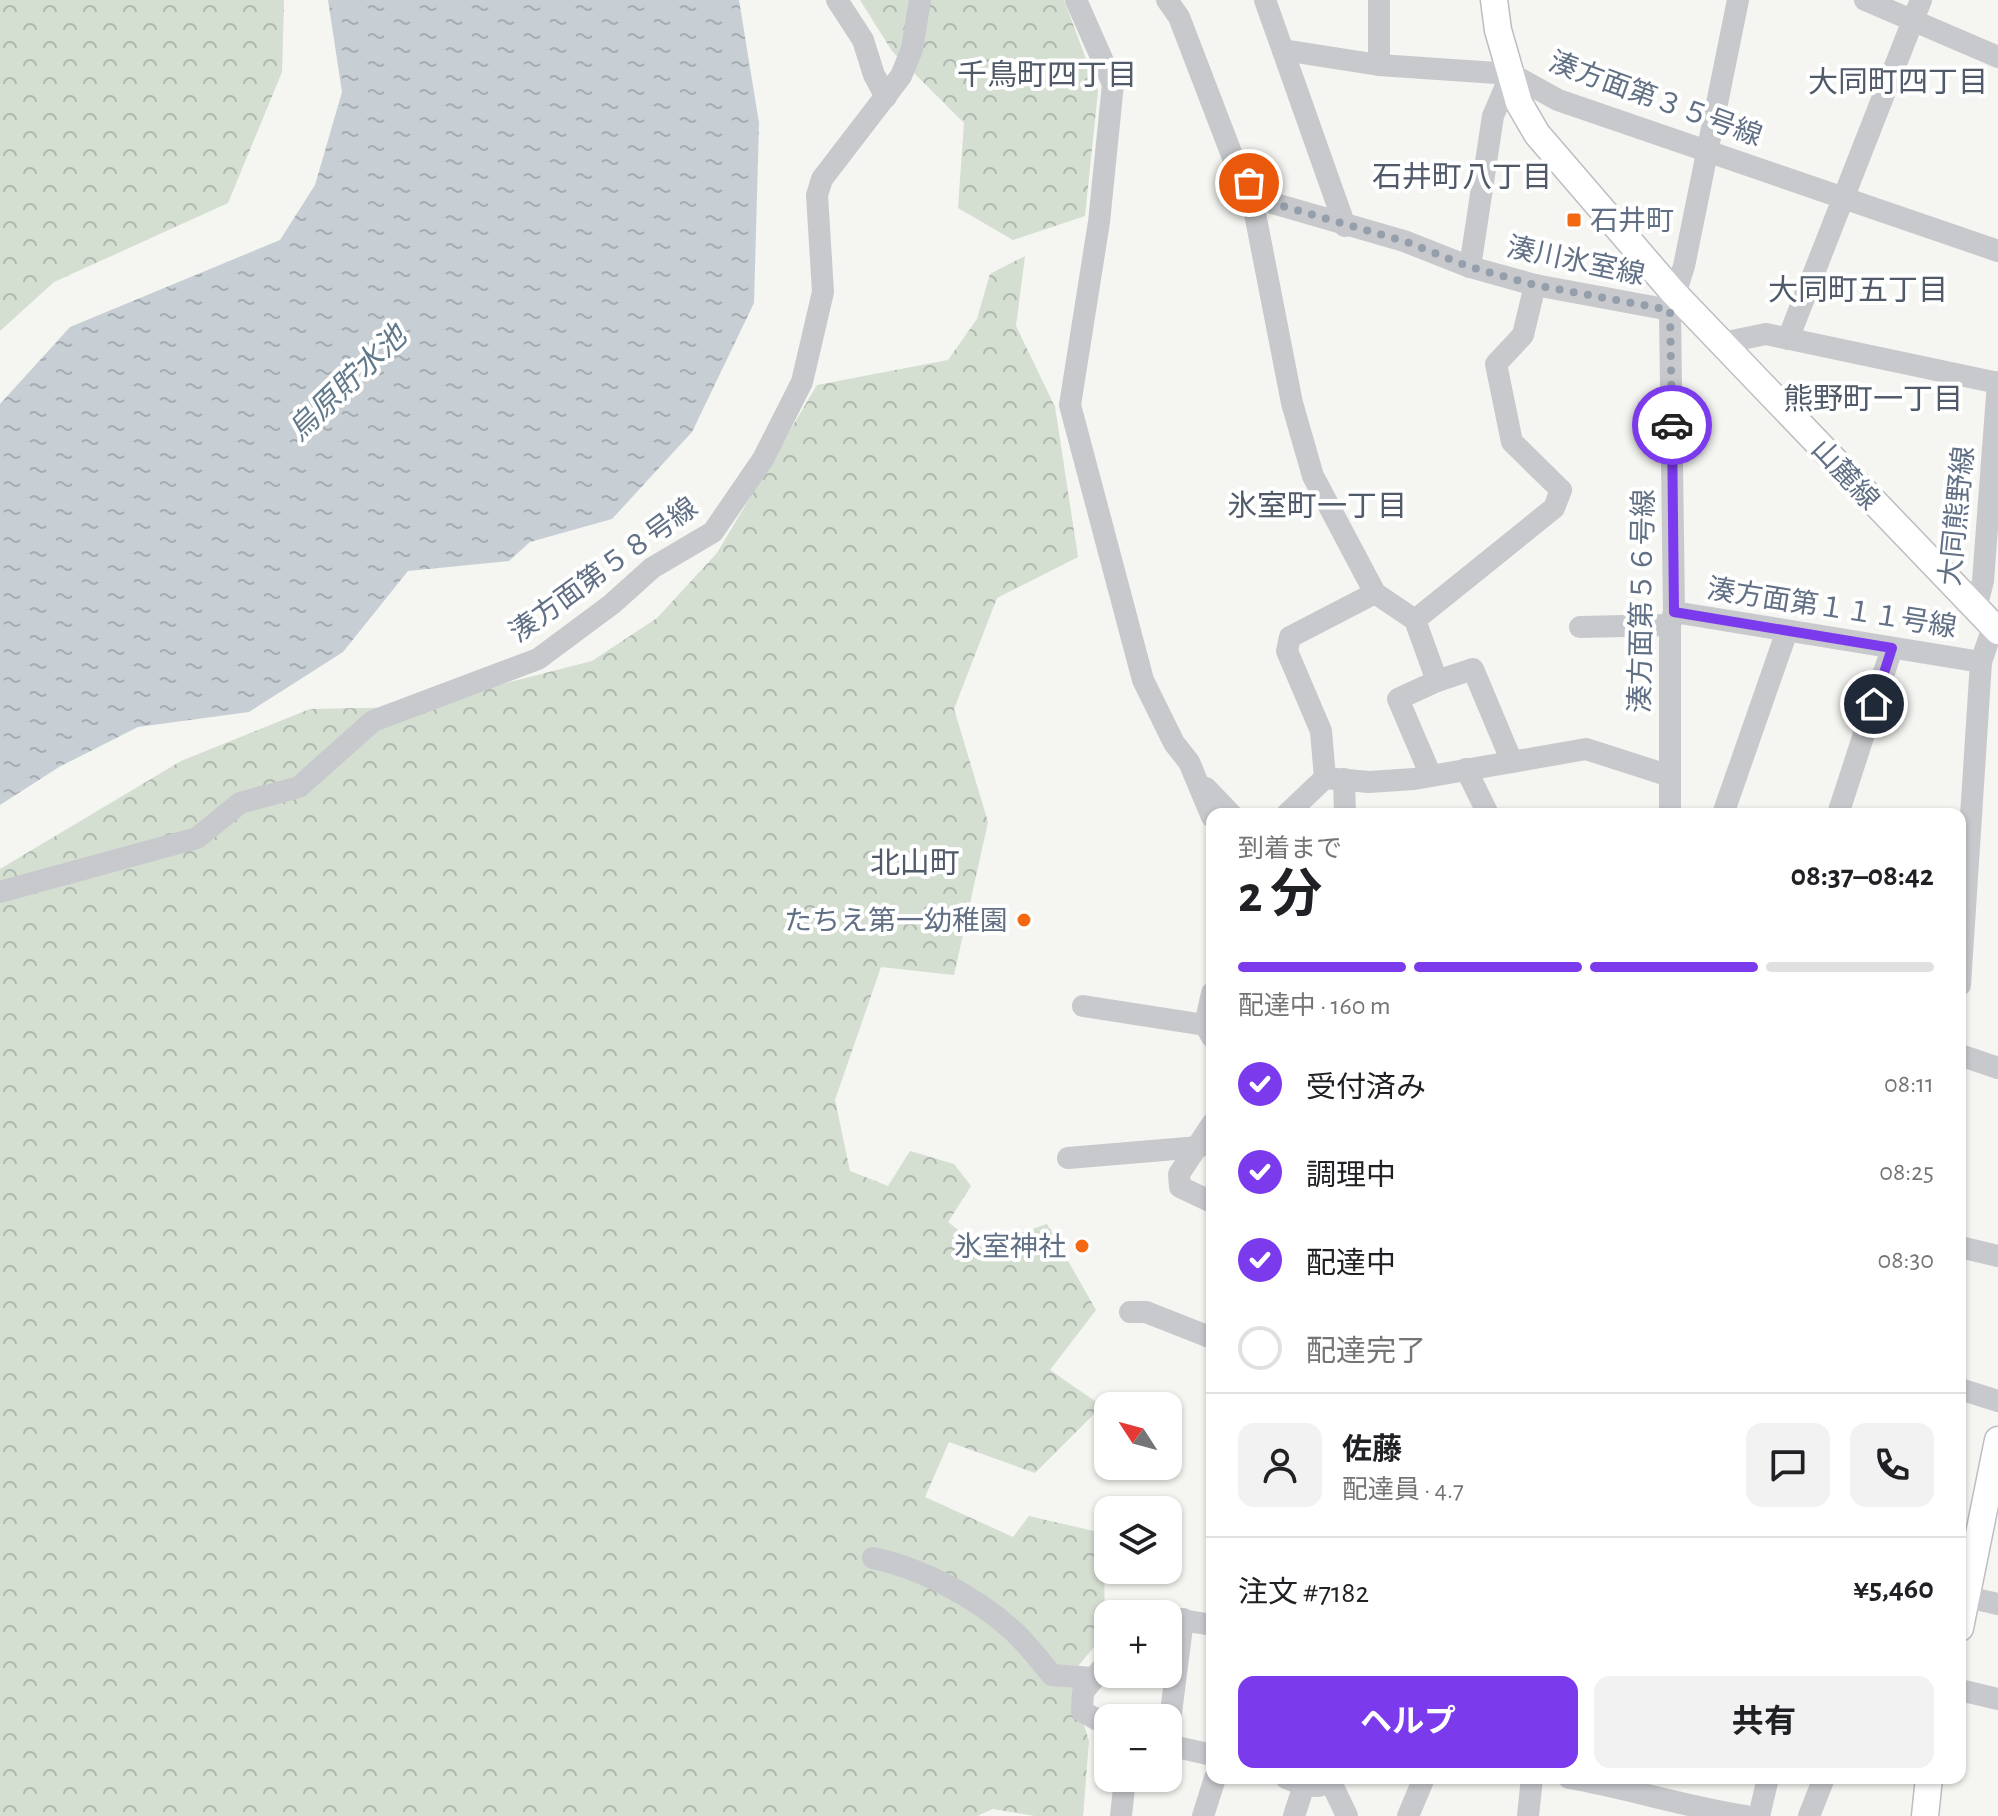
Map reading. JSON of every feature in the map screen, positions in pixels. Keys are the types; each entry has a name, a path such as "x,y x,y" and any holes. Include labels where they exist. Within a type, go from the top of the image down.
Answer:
{"main road":[{"name":"山麓線","path":"1494,0 1498,30 1519,103 1537,134 1672,301 1722,343 1989,622"},
{"path":"1966,1579 1998,1440"},
{"path":"1925,1816 1928,1784"}],"street":[{"path":"837,0 863,40 874,75 886,97"},
{"name":"湊方面第５８号線","path":"0,892 197,838 240,803 299,787 373,721 538,659 612,604 652,568 713,532 763,459 802,382 823,292 817,195 822,179 901,76 912,49 920,0"},
{"path":"1076,0 1113,84 1099,222 1070,405 1143,680 1208,808"},
{"path":"1167,0 1179,17 1240,176 1272,203 1404,241 1470,267 1493,116 1511,74"},
{"path":"1265,0 1345,226"},
{"path":"1379,0 1379,65"},
{"path":"1672,301 1684,266 1738,0"},
{"path":"1865,0 1917,10 1998,57"},
{"path":"1788,339 1917,10"},
{"name":"湊方面第３５号線","path":"1283,50 1379,65 1511,74 1558,100 1998,251"},
{"path":"1249,183 1292,403 1313,476 1375,593 1415,620 1437,681"},
{"name":"湊川氷室線","path":"1470,267 1535,285 1672,301"},
{"path":"1415,620 1554,508 1561,490 1512,442 1496,364 1523,335 1535,285"},
{"name":"湊方面第５６号線","path":"1670,808 1672,301"},
{"path":"1722,343 1766,334 1998,383"},
{"name":"大同熊野線","path":"1966,893 1981,662 1989,622 1983,581 1998,383"},
{"path":"1343,808 1321,731 1287,651 1290,637 1375,593"},
{"name":"湊方面第１１１号線","path":"1580,627 1672,618 1787,631 1981,662"},
{"path":"1725,808 1787,631"},
{"path":"1840,808 1892,648"},
{"path":"1431,776 1398,699 1473,669 1512,762"},
{"path":"1296,808 1335,779 1369,782 1431,776 1586,749 1670,776"},
{"path":"1466,769 1485,808"},
{"path":"1196,779 1225,808"},
{"path":"1083,1006 1206,1030"},
{"path":"1966,1057 1998,1068"},
{"path":"1206,1135 1179,1174 1180,1187 1206,1199"},
{"path":"1068,1158 1199,1147"},
{"path":"1966,1248 1998,1256"},
{"path":"1130,1312 1146,1312 1206,1336"},
{"path":"1966,1391 1998,1401"},
{"path":"873,1558 896,1563 944,1585 1010,1628 1052,1675 1088,1685"},
{"path":"1966,1579 1998,1604"},
{"path":"1182,1619 1206,1624"},
{"path":"1094,1678 1088,1685 1082,1711 1094,1718"},
{"path":"1966,1691 1998,1699"},
{"path":"1182,1748 1206,1754"},
{"path":"1203,1816 1213,1784"},
{"path":"1294,1816 1295,1784"},
{"path":"1332,1784 1347,1816"},
{"path":"1408,1816 1421,1784"},
{"path":"1528,1816 1531,1784"},
{"path":"1606,1784 1624,1787 1694,1812 1745,1816"},
{"path":"1759,1816 1767,1784"},
{"path":"1809,1816 1822,1784"},
{"path":"1121,1816 1124,1792"}],"green space":[{"path":"0,0 284,0 282,72 228,203 54,282 0,331"},
{"path":"860,0 1064,0 1098,91 1085,216 1013,240 958,208 964,123 892,51"},
{"path":"1025,256 1016,326 1055,407 1078,557 997,598 954,709 988,822 954,975 881,967 835,1100 850,1171 888,1186 910,1151 954,1164 971,1186 948,1222 980,1247 1047,1224 1096,1310 1050,1370 1094,1400 1094,1414 1035,1473 949,1442 925,1497 1013,1537 1029,1516 1094,1531 1094,1584 1104,1584 1105,1600 1094,1600 1094,1647 1069,1677 1089,1741 1083,1816 1035,1816 993,1809 977,1816 0,1816 0,869 181,761 310,709 412,707 592,661 657,618 717,553 817,385 948,360 977,319 990,274"}],"water":[{"name":"烏原貯水池","path":"328,0 739,0 759,123 754,303 692,432 612,519 530,542 509,561 408,571 343,652 249,712 138,727 59,767 0,805 0,404 70,327 280,240 315,185 342,92"}],"way so far":[{"path":"1249,183 1272,203 1404,241 1470,267 1535,285 1670,310 1672,425"}],"place":[{"name":"石井町","path":"1574,220"},
{"name":"たちえ第一幼稚園","path":"1024,920"},
{"name":"氷室神社","path":"1082,1246"}],"district":[{"name":"千鳥町四丁目","path":"1047,75"},
{"name":"大同町四丁目","path":"1898,82"},
{"name":"石井町八丁目","path":"1462,177"},
{"name":"大同町五丁目","path":"1858,290"},
{"name":"熊野町一丁目","path":"1873,399"},
{"name":"氷室町一丁目","path":"1317,506"},
{"name":"北山町","path":"915,863"}],"route":[{"path":"1672,425 1674,612 1892,648 1874,704"}]}
